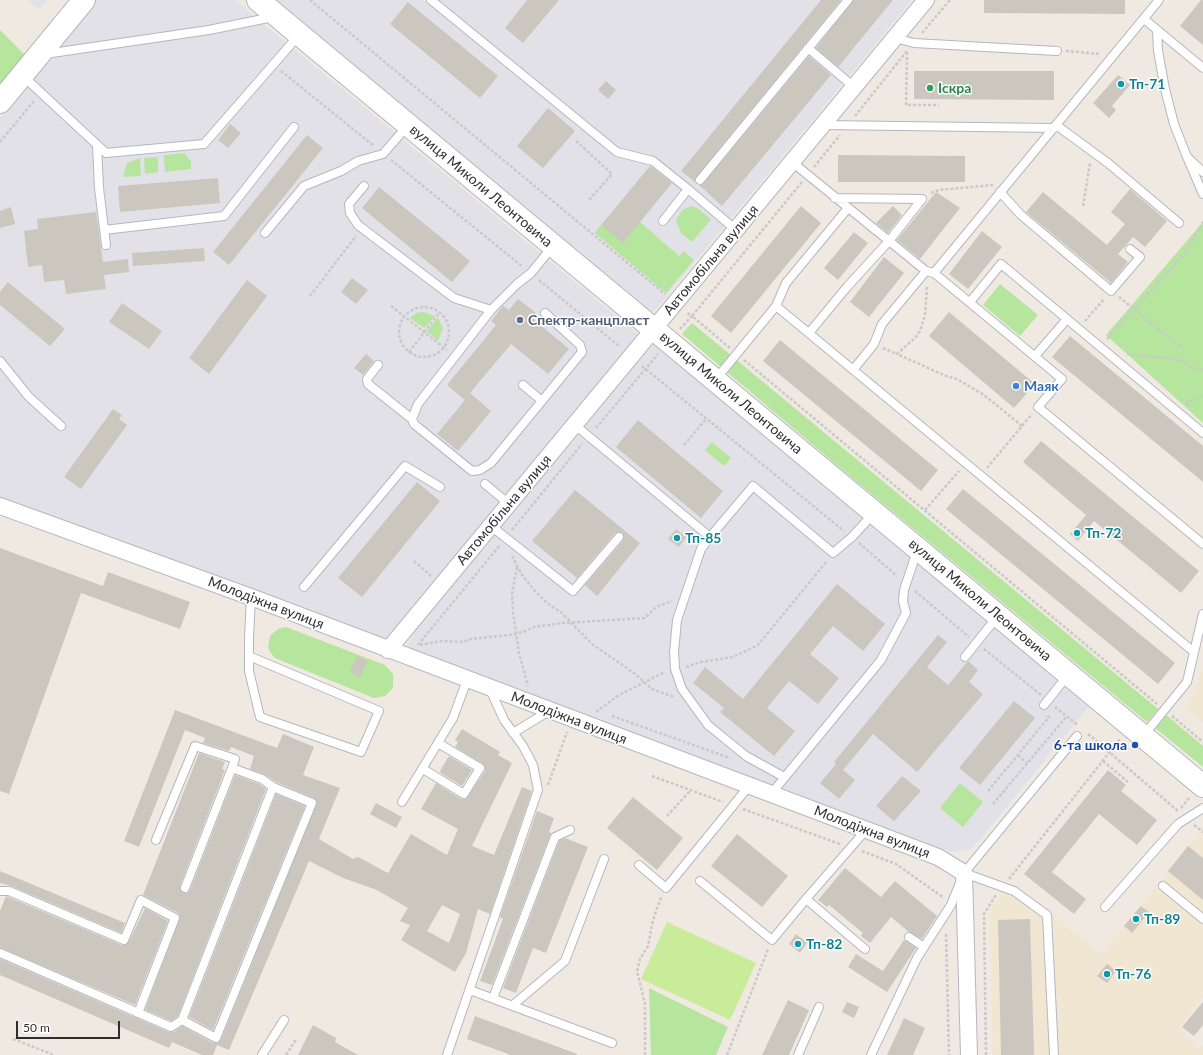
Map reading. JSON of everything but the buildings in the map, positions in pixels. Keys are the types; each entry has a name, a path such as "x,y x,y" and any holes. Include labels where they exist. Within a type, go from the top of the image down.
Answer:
{"street":[{"name":"вулиця Миколи Леонтовича","path":"258,0 1143,735 1197,790"},
{"name":"Автомобільна вулиця","path":"388,650 631,357 662,335 676,303 926,0"},
{"path":"0,102 81,1"},
{"name":"Молодіжна вулиця","path":"0,506 251,597 490,689 526,694 549,711 938,857 964,873"},
{"path":"964,873 968,1055"}],"lane":[{"path":"430,0 617,152 653,161 736,230"},
{"path":"700,180 848,0"},
{"path":"853,370 874,344 882,324 1008,183 1159,0"},
{"path":"39,54 209,30 278,16"},
{"path":"1144,19 1203,68"},
{"path":"1157,30 1159,58 1174,124 1203,194"},
{"path":"22,75 106,153 204,144 300,35"},
{"path":"895,38 914,43 1057,51"},
{"path":"808,48 854,87"},
{"path":"265,233 304,186 341,171 358,161 383,154 408,125"},
{"path":"822,125 1055,126 1108,162 1179,223"},
{"path":"104,230 224,216 294,127"},
{"path":"97,145 99,188 106,245"},
{"path":"1187,157 1203,172"},
{"path":"792,162 889,241 970,302 1062,379 1038,407 1203,544"},
{"path":"364,186 349,204 350,213 362,228 454,298 491,310"},
{"path":"663,221 688,189"},
{"path":"1000,192 1021,215 1111,291 1140,257 1130,249"},
{"path":"835,198 922,199"},
{"path":"809,333 847,287 889,241 922,199"},
{"path":"715,380 776,306 786,283 848,208"},
{"path":"412,419 418,404 491,310 517,284 531,273 553,245"},
{"path":"970,302 1001,264 1203,433"},
{"path":"776,306 1194,652"},
{"path":"378,365 367,379 368,384 412,419 414,424 472,471 480,470 490,463 582,352 580,345 545,313"},
{"path":"1035,356 1067,319"},
{"path":"0,361 29,397 61,426"},
{"path":"523,385 542,401"},
{"path":"575,425 710,537"},
{"path":"304,587 405,466 440,487"},
{"path":"485,484 509,504"},
{"path":"784,777 746,756 726,741 708,725 682,689 675,669 674,652 677,620 684,598 701,549 753,486 833,553 852,537 875,512"},
{"path":"491,526 573,591 619,537"},
{"path":"772,794 784,777 881,660 906,613 903,601 905,583 918,548"},
{"path":"249,656 379,711 361,752 260,717 253,693 249,656 251,597"},
{"path":"1143,735 1187,682 1203,614"},
{"path":"965,657 999,616"},
{"path":"1045,706 1069,674"},
{"path":"402,802 453,718 467,680"},
{"path":"447,1055 538,790 533,765 504,720 490,689"},
{"path":"513,733 549,711"},
{"path":"871,1055 895,1002 924,947 951,905 964,873 1077,736"},
{"path":"422,769 464,794 480,768 438,743"},
{"path":"156,840 194,746 235,759 185,888"},
{"path":"182,1020 216,1038 312,804 273,787 262,779 232,768"},
{"path":"639,865 666,888 749,786"},
{"path":"0,953 171,1027 182,1020 273,787"},
{"path":"1105,907 1178,824 1203,808"},
{"path":"493,998 555,837 570,830"},
{"path":"700,881 772,940 866,830"},
{"path":"512,1005 565,961 604,859"},
{"path":"964,873 1014,892 1047,915 1054,1055"},
{"path":"1163,886 1203,919"},
{"path":"0,891 9,891 124,940 141,900 174,918 138,1013"},
{"path":"806,899 866,950"},
{"path":"909,937 924,947"},
{"path":"470,990 612,1043"},
{"path":"798,1055 819,1007"},
{"path":"262,1055 284,1020"}],"path":[{"path":"310,0 1203,742"},
{"path":"684,598 656,607 645,618 570,622 534,627 516,634 471,639 463,642 441,641 418,646 645,369 662,335 692,316 950,0"},
{"path":"907,51 906,105 939,105"},
{"path":"1057,51 1088,52 1113,56"},
{"path":"273,64 531,273 645,369 852,537 976,643 1045,706 1067,716 1203,832"},
{"path":"0,142 40,92"},
{"path":"576,141 612,174 589,200"},
{"path":"1083,206 1092,152"},
{"path":"922,199 939,190 1008,183"},
{"path":"1100,347 1185,253 1203,222"},
{"path":"310,296 362,228"},
{"path":"897,354 908,346 920,331 925,315 927,290"},
{"path":"1079,329 1111,291 1182,348"},
{"path":"391,306 455,356"},
{"path":"421,307 428,308 439,313 447,326 448,333 443,347 433,355 427,357 414,355 409,352 403,346 400,339 400,323 404,317 409,312 421,307"},
{"path":"409,352 439,313"},
{"path":"874,344 946,376 957,379 984,395 1022,426"},
{"path":"1108,354 1139,355 1172,359 1182,361 1193,368 1203,369"},
{"path":"1176,411 1203,396"},
{"path":"981,475 1038,407"},
{"path":"684,446 706,419"},
{"path":"925,510 966,463"},
{"path":"506,538 517,567 534,590 592,644 634,673 652,689 693,705"},
{"path":"758,645 833,553"},
{"path":"414,561 442,586"},
{"path":"517,567 512,593 516,634 526,694"},
{"path":"521,685 526,694"},
{"path":"526,694 535,690"},
{"path":"988,791 1049,718 1045,706"},
{"path":"591,709 732,759"},
{"path":"993,804 1067,716"},
{"path":"546,789 567,732"},
{"path":"1109,752 1117,742"},
{"path":"1018,755 1027,764"},
{"path":"1102,761 1128,782"},
{"path":"652,776 896,864 946,899 949,1055"},
{"path":"667,816 691,790"},
{"path":"1178,811 1197,790"},
{"path":"645,1055 645,1004 637,971 640,959 648,946 653,920 661,897 666,888"},
{"path":"727,1055 772,940"},
{"path":"286,1055 296,1038"},
{"path":"13,1039 54,1055"}],"shaded area":[{"path":"27,0 47,0 39,10"},
{"path":"96,0 235,0 639,335 389,639 365,633 0,497 0,118"},
{"path":"267,0 912,0 651,315"},
{"path":"655,342 1091,704 972,849 951,852 422,660 407,645 420,624"},
{"path":"1203,668 1203,722 1187,708"},
{"path":"1203,829 1203,997 1179,1027 1199,1049 1203,1046 1203,1055 993,1055 990,910 1011,882 1101,954"}],"green space":[{"path":"0,30 27,57 0,90"},
{"path":"185,153 191,162 191,169 165,172 164,155"},
{"path":"158,157 158,172 145,174 144,158"},
{"path":"140,158 141,176 123,177 127,163"},
{"path":"691,206 697,208 711,219 692,242 681,233 676,220 682,210"},
{"path":"640,222 679,256 684,251 694,260 666,293 595,233 601,225"},
{"path":"1203,222 1203,423 1106,335"},
{"path":"1000,284 1038,315 1020,336 983,305"},
{"path":"423,312 435,316 424,328 410,318 416,313"},
{"path":"438,318 443,328 438,341 427,331"},
{"path":"692,323 1158,709 1147,722 851,477 682,334"},
{"path":"712,442 731,458 724,466 705,450"},
{"path":"286,627 385,665 393,674 393,688 385,696 374,698 275,658 268,647 270,636 278,629"},
{"path":"1165,714 1203,746 1203,767 1154,727"},
{"path":"960,783 983,802 963,827 940,808"},
{"path":"667,922 756,963 730,1020 641,979"},
{"path":"649,988 728,1027 716,1055 651,1055"}],"place":[{"name":"Тп-71","path":"1121,84"},
{"name":"Іскра","path":"930,88"},
{"name":"Спектр-канцпласт","path":"520,320"},
{"name":"Маяк","path":"1016,386"},
{"name":"Тп-72","path":"1077,533"},
{"name":"Тп-85","path":"677,538"},
{"name":"6-та школа","path":"1135,745"},
{"name":"Тп-89","path":"1136,919"},
{"name":"Тп-82","path":"798,944"},
{"name":"Тп-76","path":"1107,974"}]}
